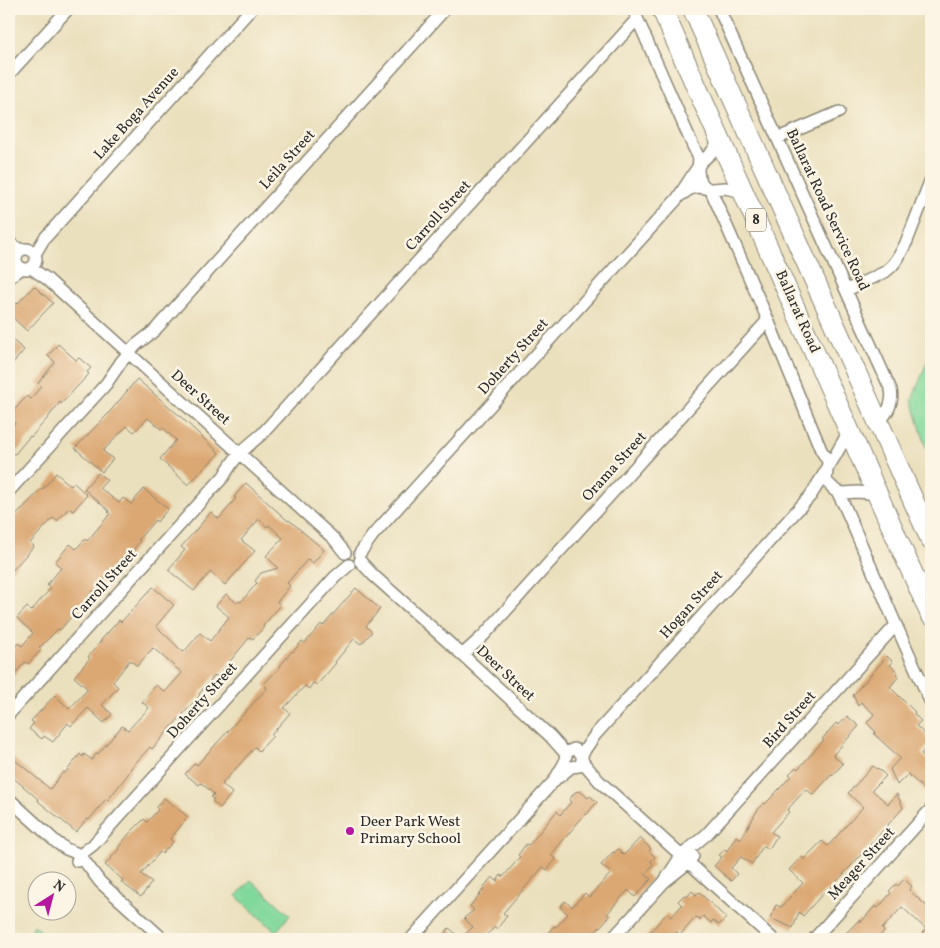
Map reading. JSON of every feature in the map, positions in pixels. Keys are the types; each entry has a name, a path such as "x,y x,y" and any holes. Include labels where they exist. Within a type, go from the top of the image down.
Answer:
{"highway":[{"name":"Ballarat Road","path":"662,9 931,615"},
{"name":"Ballarat Road","path":"693,9 931,540"}],"street":[{"path":"9,74 68,9"},
{"name":"Lake Boga Avenue","path":"9,278 251,9"},
{"name":"Leila Street","path":"9,491 106,384 127,367 131,356 142,350 154,331 445,9"},
{"name":"Ballarat Road Service Road","path":"720,9 891,390 892,402 887,414 879,424"},
{"path":"635,14 699,156 698,176 712,193 768,320 821,450 828,461 827,482 836,491 845,507 931,703"},
{"name":"Carroll Street","path":"9,714 224,476 237,467 242,457 252,451 262,434 635,14"},
{"path":"778,138 839,112"},
{"name":"Doherty Street","path":"80,858 677,198 699,165 714,150 720,139"},
{"path":"847,290 885,272 892,266 907,241 931,179"},
{"name":"Doherty Street","path":"677,198 693,188 700,187 725,188 744,192"},
{"name":"Deer Street","path":"9,244 773,939"},
{"name":"Orama Street","path":"464,657 768,320"},
{"name":"Hogan Street","path":"411,939 811,495 849,431"},
{"path":"811,495 829,488 842,492 878,494"},
{"name":"Bird Street","path":"612,939 896,626"},
{"path":"9,799 56,842 62,850 80,858 82,868 90,876 100,882 163,939"},
{"name":"Meager Street","path":"814,939 931,809"}],"green space":[{"path":"931,352 931,464 912,400"},
{"path":"251,880 290,915 276,932 236,896"},
{"path":"34,925 50,939 27,939"}],"building":[{"path":"34,286 53,303 27,331 9,314 9,310"},
{"path":"9,337 24,350 13,363 9,358"},
{"path":"58,344 76,360 79,358 91,368 87,372 89,374 61,404 60,402 31,437 9,458 9,430 15,423 9,416 27,396 31,399 41,386 38,383 55,362 48,356"},
{"path":"137,379 219,453 188,485 160,459 176,440 148,418 134,432 127,426 103,451 113,459 102,472 75,448 108,414"},
{"path":"56,473 71,486 74,483 87,495 73,511 69,508 57,521 53,518 30,543 34,546 9,574 9,523"},
{"path":"98,473 107,480 100,488 119,503 123,498 131,504 144,489 168,509 157,522 155,520 138,540 140,541 126,559 123,557 103,583 94,590 60,630 58,629 39,648 41,650 28,664 25,662 9,681 9,655 18,643 22,646 33,633 17,618 27,607 31,611 51,588 47,585 61,568 55,562 70,544 76,549 85,539 87,541 110,514 84,489"},
{"path":"246,483 324,550 313,563 308,559 287,583 290,586 277,602 281,605 264,627 253,639 250,637 217,677 215,675 200,695 152,749 150,747 130,769 108,800 106,799 89,820 87,819 76,832 9,774 9,755 50,789 80,754 83,757 84,754 92,760 122,726 128,730 149,708 142,702 156,685 165,692 182,673 153,648 137,666 130,660 113,682 118,687 102,705 112,714 104,723 88,708 71,726 68,723 53,742 44,736 42,739 29,729 34,723 31,721 55,695 69,709 88,689 74,677 90,658 88,657 101,640 119,620 121,622 153,587 174,605 156,626 184,652 200,633 210,641 229,617 216,606 226,594 237,603 241,602 257,583 255,581 261,573 278,568 266,556 283,538 269,525 267,527 259,519 241,540 255,551 225,585 210,572 194,591 168,570 185,550 181,547 211,512 219,519"},
{"path":"356,588 380,609 366,626 372,632 361,644 354,639 317,685 313,683 309,689 305,686 284,708 290,713 271,735 273,736 259,751 255,747 222,784 232,793 220,808 212,801 214,799 211,797 214,794 201,783 199,785 185,774 195,763 197,765 267,688 264,684 292,651 302,641 305,643 321,624 323,626"},
{"path":"887,656 893,662 890,665 898,672 896,674 899,676 890,687 915,712 914,714 921,721 916,726 931,742 921,754 931,763 931,788 927,792 908,774 897,785 890,769 900,758 874,734 876,732 867,723 874,714 861,702 858,706 853,695"},
{"path":"847,716 859,726 833,755 843,764 813,795 806,789 771,832 777,836 769,849 763,846 752,864 741,857 731,868 737,874 731,881 714,866 722,857 719,855 725,849 727,851 736,836 741,839 757,811 791,776 789,774 796,767 798,769 824,740 822,739 836,723 839,725"},
{"path":"873,766 886,776 872,790 888,804 897,794 903,808 803,916 799,912 793,928 770,918 776,905 781,907 803,883 789,870 801,857 804,859 822,841 828,846 863,807 848,793"},
{"path":"580,791 588,798 590,796 597,802 551,855 556,859 547,870 543,867 503,913 507,916 497,929 495,927 482,939 440,939 449,928 461,938 473,927 464,918 474,910 470,906 483,888 492,877 497,881 501,875 503,877 520,857 518,855 526,844 529,845 557,811 560,815 571,802 569,800 575,792"},
{"path":"164,798 188,817 170,839 173,842 162,854 160,852 141,874 152,882 141,897 121,882 123,880 105,865 129,834 144,819 147,822 158,810 156,807"},
{"path":"640,838 651,849 649,851 655,857 651,861 653,865 645,874 651,879 635,897 628,890 607,914 610,916 589,939 543,939 568,914 560,907 565,901 572,907 585,893 589,897 611,873 601,865 618,849 624,855"},
{"path":"904,879 912,886 909,890 931,910 931,939 927,939 921,934 926,929 902,907 882,929 884,931 877,939 840,939 859,920 861,922 875,906 878,908 891,893 889,891 896,884 898,886"},
{"path":"692,891 696,895 699,892 726,918 719,925 713,920 711,923 703,916 699,920 696,917 680,935 677,932 670,939 644,939 667,913 671,917 682,905 678,901 684,895 687,897"}],"place":[{"name":"Deer Park West Primary School","path":"350,831"}]}
